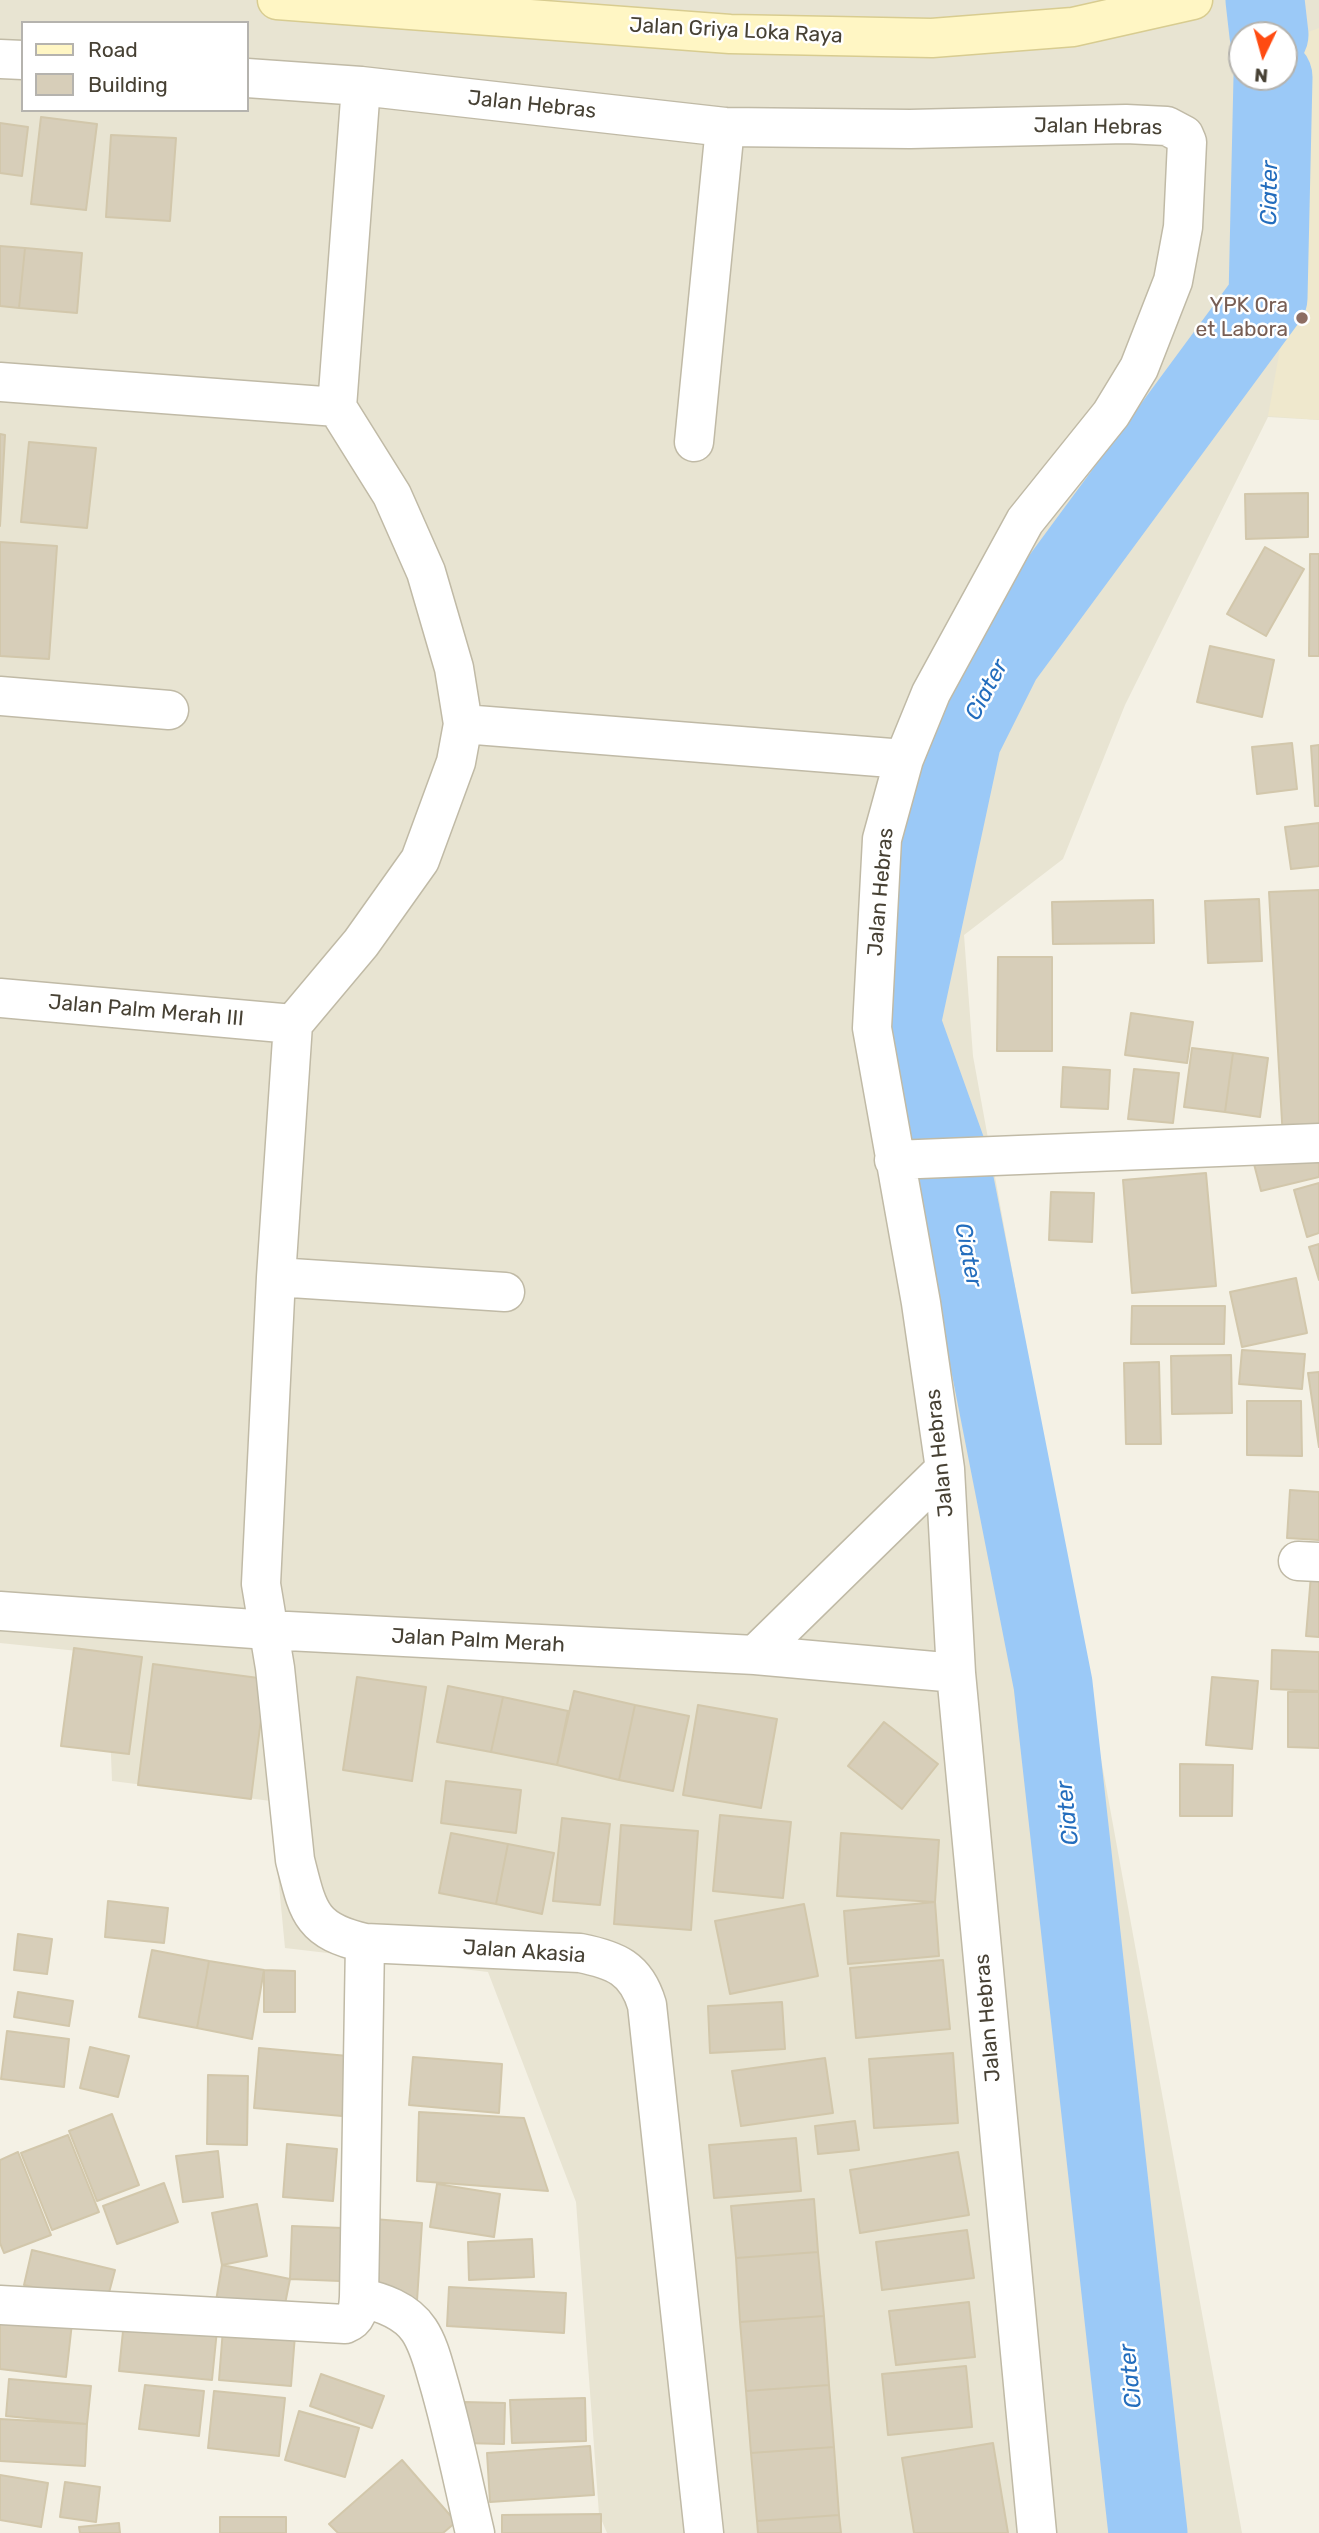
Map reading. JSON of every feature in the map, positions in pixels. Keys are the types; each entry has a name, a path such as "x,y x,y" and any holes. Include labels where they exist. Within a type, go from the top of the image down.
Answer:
{"main road":[{"name":"Jalan Griya Loka Raya","path":"277,0 730,34 932,38 1073,27 1193,0"}],"street":[{"path":"0,59 21,61"},
{"name":"Jalan Hebras","path":"248,78 361,86 725,127 910,129 1126,124 1167,126 1184,135 1188,142 1183,227 1173,281 1139,368 1111,414 1025,521 931,693 904,759 882,839 872,1028 905,1159 921,1303 945,1469 956,1673 1037,2533"},
{"path":"293,1024 361,943 420,860 456,762 463,724 454,668 426,572 392,495 337,407 361,86"},
{"path":"694,442 725,127"},
{"path":"0,382 337,407"},
{"path":"0,696 169,710"},
{"path":"463,724 904,759"},
{"name":"Jalan Palm Merah III","path":"0,998 293,1024"},
{"name":"Jalan Akasia","path":"293,1024 276,1278 261,1584 275,1668 295,1860 303,1890 317,1922 340,1938 365,1943 580,1953 603,1958 628,1969 642,1989 647,2005 704,2533"},
{"path":"905,1159 1319,1143"},
{"path":"276,1278 505,1292"},
{"path":"755,1656 945,1469"},
{"name":"Jalan Palm Merah","path":"0,1611 268,1630 755,1656 956,1673"},
{"path":"0,2305 345,2324 353,2321 357,2314 359,2297 365,1943"},
{"path":"359,2297 380,2302 400,2312 418,2328 428,2348 449,2416 475,2533"}],"shaded area":[{"path":"0,0 1319,0 1319,420 1268,417 1125,705 1063,859 964,935 973,1056 1242,2533 607,2533 599,2514 576,2202 488,1972 285,1948 271,1801 112,1781 107,1654 0,1643"},
{"name":"YPK Ora et Labora","path":"1319,28 1319,420 1268,416 1303,219 1295,91 1298,91 1298,36"}],"building":[{"path":"41,117 97,124 86,210 31,204"},
{"path":"0,123 28,127 22,176 0,173"},
{"path":"111,135 176,138 170,221 106,217"},
{"path":"0,246 25,248 19,308 0,306"},
{"path":"25,248 82,253 77,313 19,308"},
{"path":"0,434 5,435 0,526"},
{"path":"29,442 96,448 87,528 21,522"},
{"path":"1308,493 1308,537 1246,539 1245,494"},
{"path":"0,542 57,546 49,659 0,656"},
{"path":"1265,547 1304,569 1266,636 1227,614"},
{"path":"1310,554 1319,554 1319,656 1309,656"},
{"path":"1210,646 1274,660 1262,717 1197,702"},
{"path":"1292,743 1297,789 1257,794 1252,747"},
{"path":"1319,745 1319,806 1315,806 1311,746"},
{"path":"1319,823 1319,866 1291,869 1285,827"},
{"path":"1319,890 1319,1137 1283,1139 1269,892"},
{"path":"1259,899 1262,961 1208,963 1205,901"},
{"path":"1153,900 1154,943 1053,944 1052,902"},
{"path":"998,957 1052,957 1052,1051 997,1051"},
{"path":"1131,1013 1193,1022 1187,1063 1125,1055"},
{"path":"1192,1048 1233,1053 1225,1112 1184,1107"},
{"path":"1233,1053 1268,1058 1260,1117 1225,1112"},
{"path":"1063,1067 1110,1070 1108,1109 1061,1107"},
{"path":"1134,1069 1179,1073 1173,1123 1128,1119"},
{"path":"1319,1148 1319,1177 1261,1191 1254,1164"},
{"path":"1206,1173 1216,1286 1132,1293 1123,1180"},
{"path":"1319,1183 1319,1233 1307,1237 1294,1190"},
{"path":"1051,1192 1094,1193 1092,1242 1049,1240"},
{"path":"1319,1244 1319,1280 1309,1247"},
{"path":"1296,1278 1307,1333 1242,1347 1230,1292"},
{"path":"1132,1306 1225,1306 1224,1344 1131,1344"},
{"path":"1242,1350 1305,1354 1302,1389 1239,1384"},
{"path":"1231,1355 1232,1413 1172,1414 1171,1356"},
{"path":"1159,1362 1161,1444 1126,1444 1124,1363"},
{"path":"1319,1372 1319,1447 1308,1373"},
{"path":"1247,1401 1301,1401 1302,1456 1247,1455"},
{"path":"1290,1490 1319,1492 1319,1540 1287,1538"},
{"path":"1311,1575 1319,1575 1319,1637 1306,1636"},
{"path":"74,1648 142,1657 129,1754 61,1746"},
{"path":"1272,1650 1319,1652 1319,1691 1271,1689"},
{"path":"153,1664 266,1679 251,1799 138,1785"},
{"path":"357,1677 426,1687 412,1781 343,1770"},
{"path":"1212,1677 1258,1681 1252,1749 1206,1745"},
{"path":"448,1686 503,1697 491,1752 437,1742"},
{"path":"574,1691 635,1705 619,1780 557,1765"},
{"path":"1288,1692 1319,1692 1319,1748 1288,1747"},
{"path":"503,1697 568,1711 557,1765 491,1752"},
{"path":"635,1705 689,1716 673,1791 619,1780"},
{"path":"698,1705 777,1719 761,1808 683,1795"},
{"path":"884,1722 938,1764 902,1809 848,1766"},
{"path":"1180,1764 1233,1765 1232,1816 1180,1816"},
{"path":"446,1781 521,1790 516,1833 441,1823"},
{"path":"720,1815 791,1822 783,1898 713,1891"},
{"path":"562,1818 610,1824 600,1905 553,1901"},
{"path":"621,1825 698,1831 691,1930 614,1924"},
{"path":"451,1833 508,1844 496,1904 439,1893"},
{"path":"841,1833 939,1840 935,1902 837,1896"},
{"path":"508,1844 554,1853 542,1914 496,1904"},
{"path":"108,1901 168,1908 164,1943 105,1937"},
{"path":"935,1902 939,1956 848,1964 844,1911"},
{"path":"804,1904 818,1976 730,1994 715,1921"},
{"path":"18,1934 52,1939 47,1974 14,1970"},
{"path":"152,1950 209,1961 197,2028 139,2017"},
{"path":"943,1960 950,2029 856,2038 850,1968"},
{"path":"209,1961 264,1970 252,2039 197,2028"},
{"path":"264,1970 295,1971 295,2012 264,2012"},
{"path":"18,1992 73,2001 69,2026 14,2017"},
{"path":"782,2002 785,2049 710,2053 708,2006"},
{"path":"7,2031 69,2039 64,2087 1,2079"},
{"path":"90,2047 129,2056 118,2097 80,2088"},
{"path":"259,2048 348,2056 342,2116 254,2108"},
{"path":"953,2053 958,2123 874,2128 869,2059"},
{"path":"413,2057 502,2064 499,2113 409,2105"},
{"path":"825,2058 833,2113 741,2126 732,2071"},
{"path":"208,2075 248,2076 247,2145 207,2144"},
{"path":"419,2112 524,2118 548,2191 417,2181"},
{"path":"112,2114 139,2185 97,2201 69,2131"},
{"path":"855,2121 859,2150 818,2154 815,2126"},
{"path":"68,2135 99,2212 52,2230 21,2153"},
{"path":"796,2138 801,2191 714,2198 709,2145"},
{"path":"287,2144 337,2149 333,2201 283,2197"},
{"path":"218,2151 223,2197 183,2202 176,2156"},
{"path":"18,2152 51,2235 4,2253 0,2243 0,2160"},
{"path":"958,2152 969,2215 860,2233 850,2170"},
{"path":"164,2183 178,2222 117,2244 103,2206"},
{"path":"437,2184 500,2194 494,2237 430,2227"},
{"path":"814,2199 818,2252 736,2258 731,2206"},
{"path":"257,2204 267,2256 222,2265 212,2213"},
{"path":"374,2219 422,2223 417,2301 369,2297"},
{"path":"292,2226 343,2228 340,2281 290,2279"},
{"path":"967,2230 974,2278 882,2290 876,2242"},
{"path":"532,2239 534,2277 469,2280 468,2242"},
{"path":"32,2250 115,2270 106,2304 24,2285"},
{"path":"818,2252 824,2316 740,2322 736,2258"},
{"path":"222,2265 290,2279 283,2314 216,2301"},
{"path":"449,2287 566,2293 564,2333 447,2326"},
{"path":"969,2302 975,2357 896,2365 889,2311"},
{"path":"824,2316 829,2385 746,2391 740,2322"},
{"path":"0,2319 72,2323 66,2377 0,2369"},
{"path":"124,2321 217,2330 212,2380 119,2371"},
{"path":"223,2329 295,2335 291,2386 219,2380"},
{"path":"966,2366 972,2427 888,2435 882,2374"},
{"path":"321,2374 384,2396 372,2428 310,2406"},
{"path":"9,2379 91,2386 87,2424 6,2416"},
{"path":"145,2385 204,2391 199,2436 139,2429"},
{"path":"829,2385 834,2447 751,2453 746,2391"},
{"path":"214,2391 285,2398 279,2456 208,2448"},
{"path":"585,2398 586,2441 512,2443 510,2400"},
{"path":"464,2402 505,2403 504,2444 463,2443"},
{"path":"299,2411 359,2428 345,2477 285,2460"},
{"path":"0,2419 87,2424 85,2466 0,2461"},
{"path":"993,2443 1008,2533 914,2533 902,2458"},
{"path":"590,2446 594,2495 490,2502 487,2453"},
{"path":"834,2447 839,2515 757,2521 751,2453"},
{"path":"402,2460 456,2522 443,2533 338,2533 329,2524"},
{"path":"0,2475 48,2483 41,2527 0,2520"},
{"path":"65,2482 100,2487 96,2522 60,2517"},
{"path":"601,2514 601,2533 502,2533 502,2515"},
{"path":"839,2515 841,2533 758,2533 757,2521"},
{"path":"220,2517 286,2517 286,2533 220,2533"},
{"path":"119,2523 120,2533 80,2533 79,2527"}],"waterway":[{"name":"Ciater","path":"1265,0 1267,21"},
{"name":"Ciater","path":"1148,2533 1053,1684 950,1160 901,1023 962,739 1002,659 1268,298 1273,91"}],"place":[{"name":"YPK Ora et Labora","path":"1302,318"}]}
